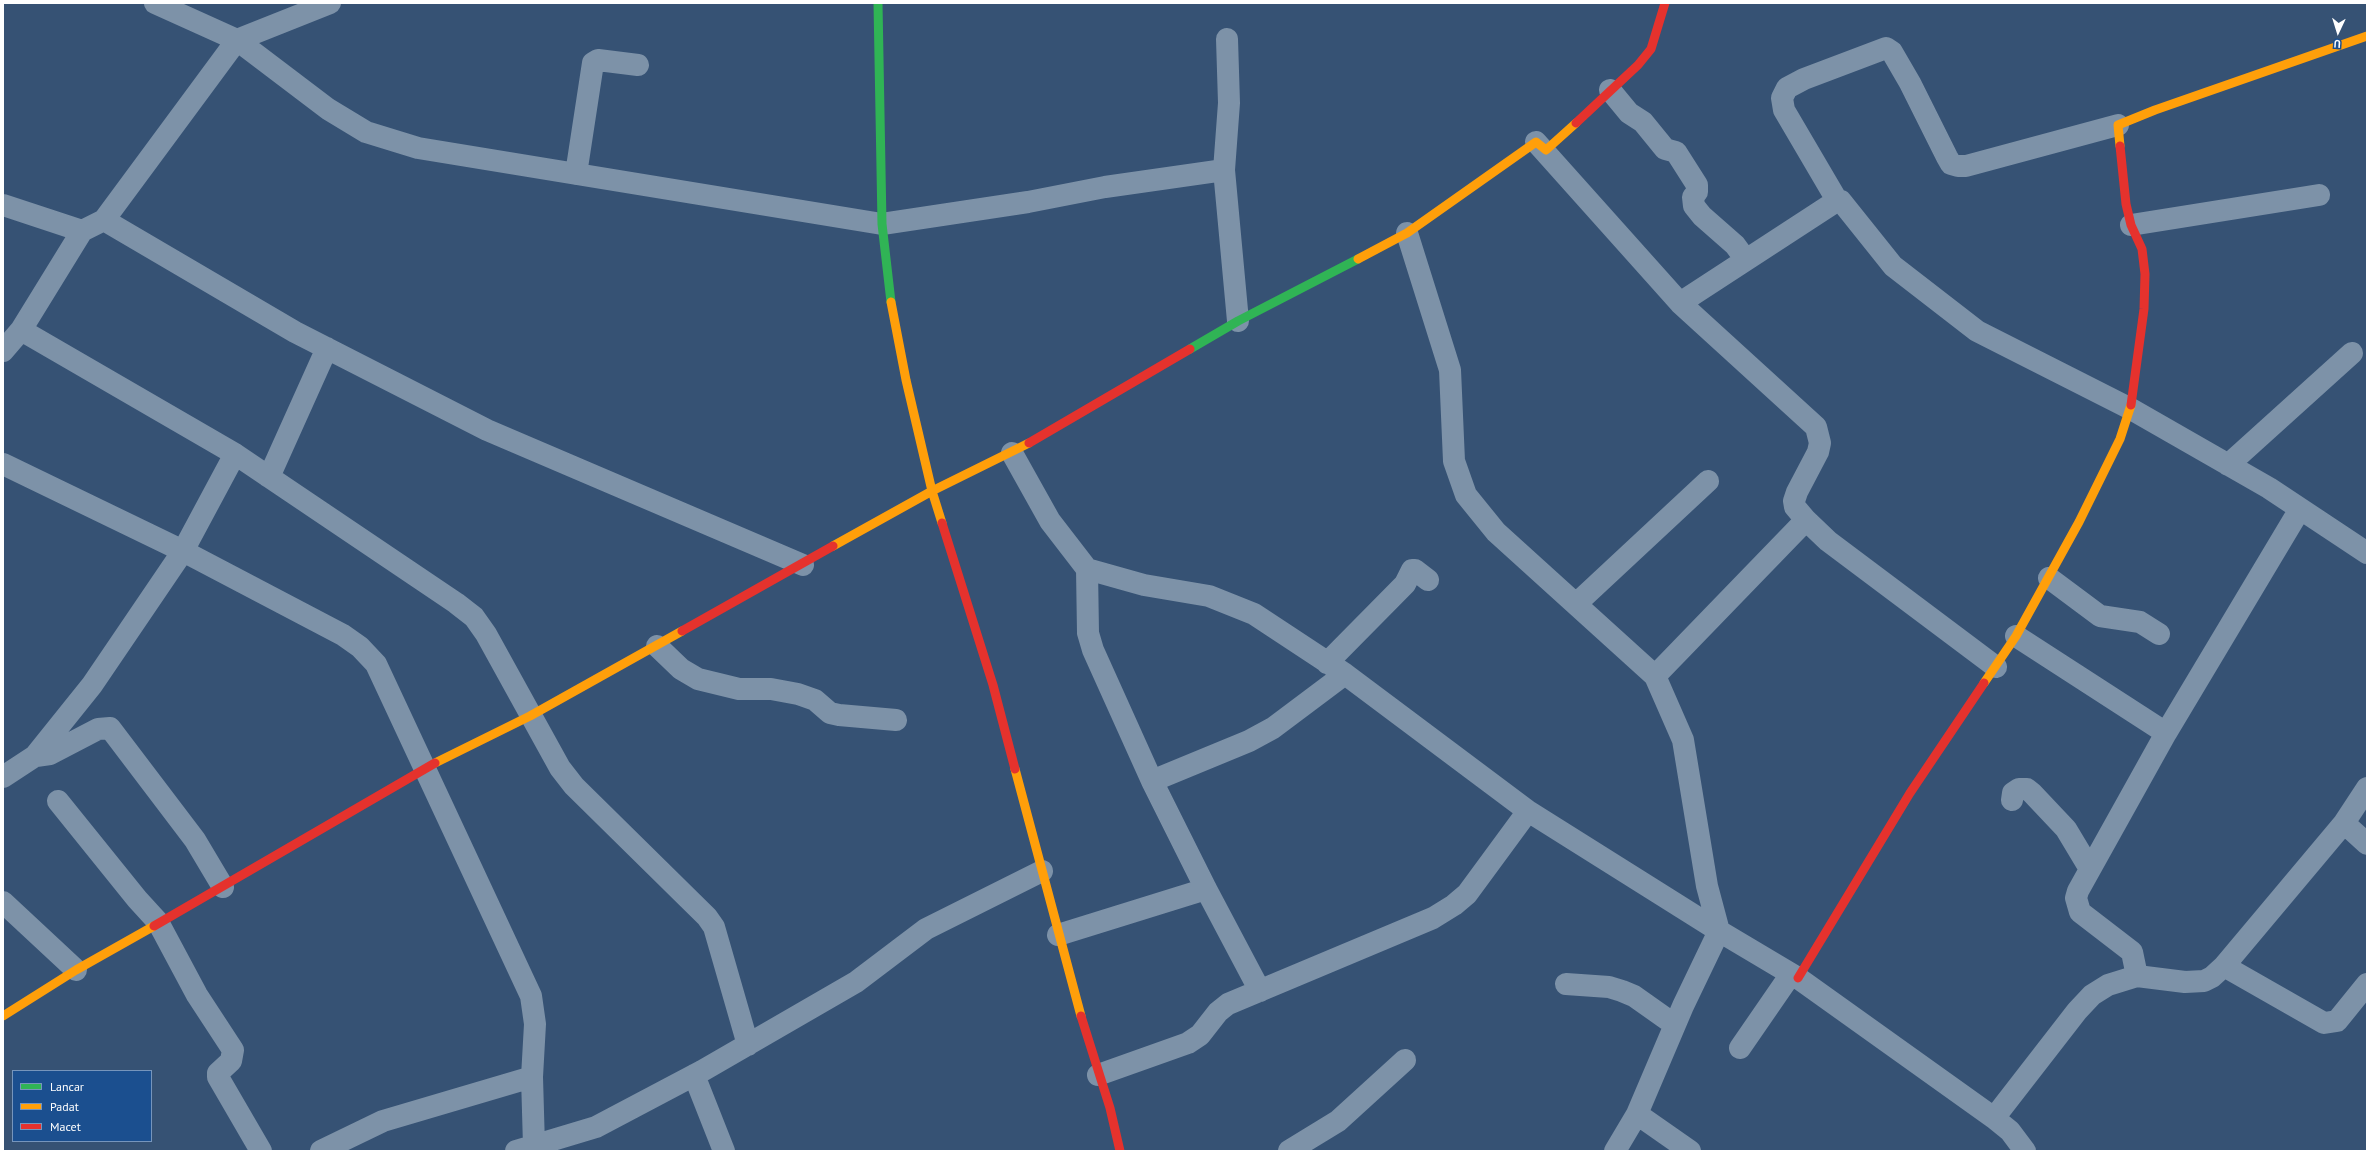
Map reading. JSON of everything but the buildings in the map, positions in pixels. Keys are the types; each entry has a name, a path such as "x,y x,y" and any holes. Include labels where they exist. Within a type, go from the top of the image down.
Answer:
{"street":[{"path":"155,3 237,40 328,109 366,132 418,148 882,224 1028,202 1105,187 1224,170"},
{"path":"3,351 21,330 82,231 104,220 237,40 330,3"},
{"path":"878,3 882,224 892,307 932,491 993,685 1058,935 1098,1075 1110,1108 1120,1151"},
{"path":"1536,142 1546,150 1651,49 1665,3"},
{"path":"1838,202 1784,110 1782,98 1787,88 1804,79 1886,48 1892,52 1910,83 1951,164 1966,166 2118,125 2155,110 2367,36"},
{"path":"1227,39 1230,103 1224,170 1238,321"},
{"path":"576,174 593,63 598,60 638,64"},
{"path":"1610,90 1629,113 1643,122 1665,148 1676,152 1698,185 1693,197 1694,206 1702,216 1735,245 1746,260"},
{"path":"1740,1048 1794,976 1939,747 1996,668 2016,636 2080,522 2120,439 2131,409 2144,309 2145,274 2142,249 2131,225 2126,204 2118,125"},
{"path":"3,1016 76,970 158,922 223,888 424,768 530,716 932,491 1012,453 1238,321 1407,233 1536,142"},
{"path":"1536,142 1680,303 1816,428 1820,443 1818,452 1797,492 1794,501 1795,507 1806,520 1828,541 1996,668"},
{"path":"2131,225 2319,194"},
{"path":"1680,303 1838,202 1844,203 1893,266 1977,332 2131,409 2269,488 2367,553"},
{"path":"3,205 82,231"},
{"path":"104,220 327,348 487,430 803,564"},
{"path":"1407,233 1450,370 1454,461 1466,495 1496,532 1655,676 1683,740 1707,886 1719,931 1675,1025 1637,1114 1615,1151"},
{"path":"21,330 235,454 456,603 474,617 486,634 560,768 574,786 707,918 714,927 748,1045"},
{"path":"269,476 327,348"},
{"path":"2228,465 2352,354"},
{"path":"1012,453 1050,521 1087,569 1144,585 1208,596 1235,605 1254,614 1336,668 1528,811 1719,931 1794,976 1994,1118 2010,1131 2025,1151"},
{"path":"3,777 35,756 92,686 183,551 235,454"},
{"path":"3,464 183,551 343,635 360,647 376,664 531,996 535,1024 532,1077 525,1149 596,1127 694,1075 856,982 926,929 1042,871"},
{"path":"1576,604 1708,481"},
{"path":"2137,976 2132,952 2080,912 2076,898 2078,891 2166,733 2300,509"},
{"path":"1655,676 1806,520"},
{"path":"1087,569 1088,633 1093,650 1152,781 1206,889 1260,991"},
{"path":"1152,781 1249,741 1273,728 1336,668 1405,584 1412,570 1415,570 1428,580"},
{"path":"2048,578 2100,616 2140,622 2160,634"},
{"path":"2016,636 2166,733"},
{"path":"657,646 681,669 698,679 739,690 771,689 798,694 815,700 830,713 839,715 896,720"},
{"path":"35,756 50,754 98,728 110,728 195,840 223,888"},
{"path":"1994,1118 2092,995 2108,985 2137,976 2185,982 2204,982 2224,966 2344,823 2367,788"},
{"path":"2012,800 2013,793 2019,789 2027,789 2032,793 2066,829 2090,869"},
{"path":"58,801 137,899 158,922 197,995 233,1050 231,1061 218,1073 218,1077 261,1151"},
{"path":"1098,1075 1188,1043 1200,1035 1218,1012 1228,1004 1433,918 1454,905 1467,894 1528,811"},
{"path":"2344,823 2367,844"},
{"path":"1058,935 1206,889"},
{"path":"3,902 76,970"},
{"path":"2224,966 2324,1023 2337,1021 2367,984"},
{"path":"1566,984 1609,987 1622,991 1634,996 1675,1025"},
{"path":"1293,1150 1338,1121 1405,1060"},
{"path":"694,1075 724,1151"},
{"path":"321,1151 383,1121 532,1077"},
{"path":"1637,1114 1690,1151"}],"traffic: fast":[{"path":"878,3 882,224 891,302"},
{"path":"1190,349 1238,321 1358,259"}],"traffic: slow":[{"path":"2120,146 2118,125 2155,110 2367,36"},
{"path":"1358,259 1407,233 1536,142 1546,150 1576,123"},
{"path":"891,302 906,380 932,491 942,523"},
{"path":"1984,683 2016,636 2079,522 2120,439 2131,405"},
{"path":"833,546 932,491 1029,443"},
{"path":"435,763 530,716 682,631"},
{"path":"1015,769 1081,1016"},
{"path":"3,1016 76,970 154,926"}],"traffic: jam":[{"path":"1576,123 1638,65 1651,49 1665,3"},
{"path":"2120,146 2126,204 2131,225 2142,249 2145,274 2144,309 2131,405"},
{"path":"1029,443 1190,349"},
{"path":"942,523 993,685 1015,769"},
{"path":"682,631 833,546"},
{"path":"1798,978 1910,793 1984,683"},
{"path":"154,926 435,763"},
{"path":"1081,1016 1110,1108 1120,1151"}]}
